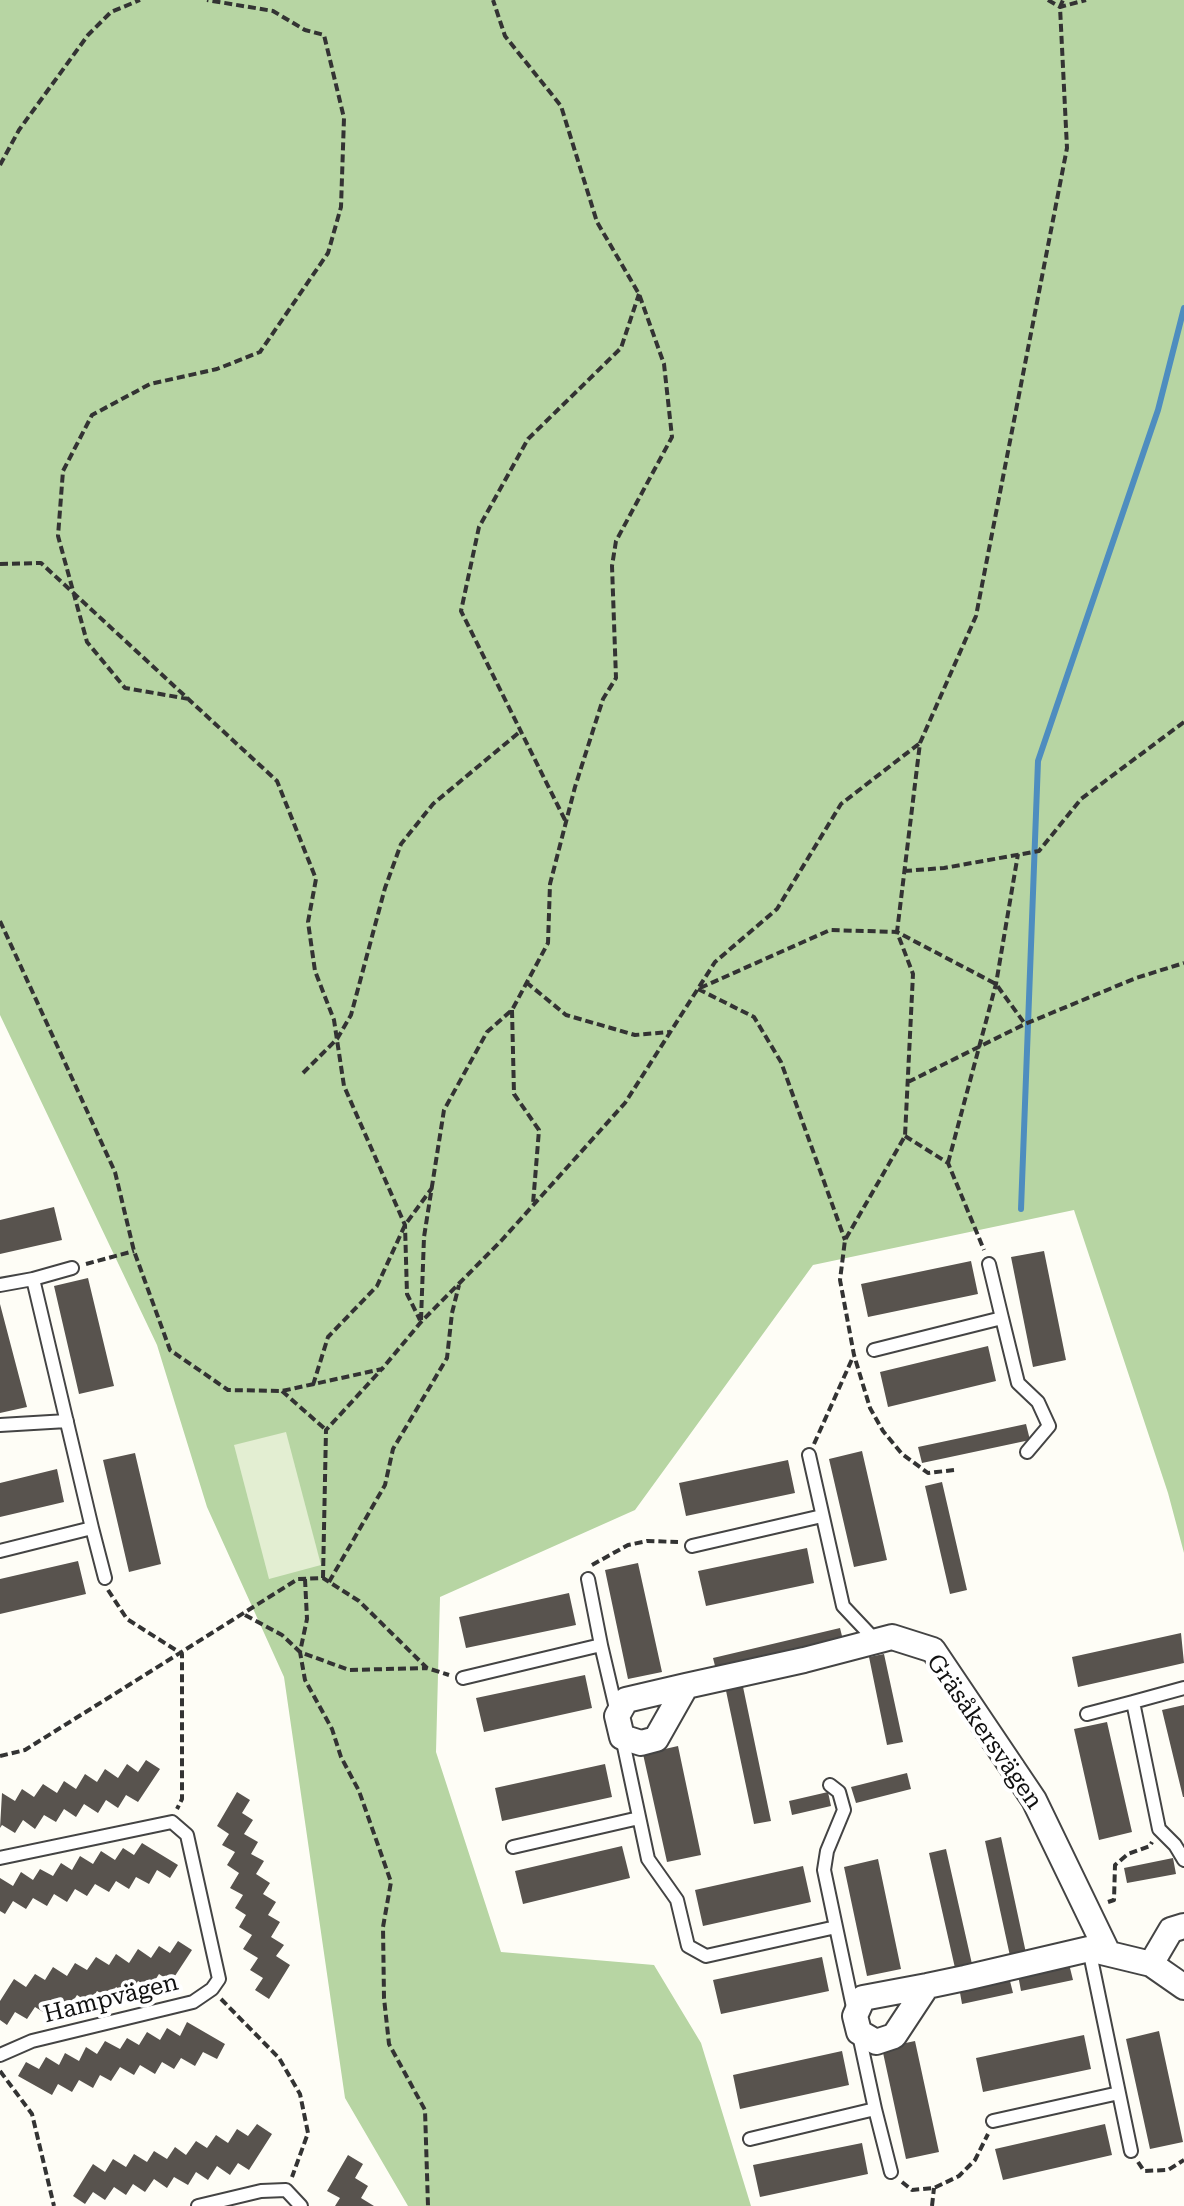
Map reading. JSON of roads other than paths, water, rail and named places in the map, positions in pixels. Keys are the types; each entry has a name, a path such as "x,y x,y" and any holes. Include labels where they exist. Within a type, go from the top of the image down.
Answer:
{"street":[{"name":"Gräsåkersvägen","path":"620,1727 626,1700 892,1637 933,1650 1034,1800 1086,1907 1098,1951"},
{"path":"620,1727 641,1743 656,1739 686,1686"},
{"path":"1151,1964 1171,1930 1184,1926"},
{"path":"927,1986 894,2036 876,2042 857,2024 863,1998 1098,1951 1151,1964 1184,1987"}],"lane":[{"path":"989,1264 1018,1383 1038,1402 1049,1426 1027,1452"},
{"path":"0,1285 72,1268"},
{"path":"33,1279 105,1578"},
{"path":"874,1350 1002,1318"},
{"path":"0,1425 67,1421"},
{"path":"809,1455 843,1606 876,1641"},
{"path":"692,1546 822,1516"},
{"path":"0,1551 92,1528"},
{"path":"588,1579 648,1859 677,1900 688,1946 706,1956 836,1927"},
{"path":"463,1678 601,1645"},
{"path":"1087,1714 1184,1688"},
{"path":"1133,1702 1159,1829 1175,1845 1184,1860"},
{"path":"830,1785 839,1792 844,1810 827,1851 824,1870 891,2172"},
{"path":"513,1847 639,1818"},
{"name":"Hampvägen","path":"0,1858 172,1822 187,1835 219,1979 212,1989 193,2002 32,2041 0,2055"},
{"path":"1098,1951 1131,2151"},
{"path":"993,2121 1119,2093"},
{"path":"750,2139 875,2109"},
{"path":"198,2206 261,2191 286,2190 301,2206"}],"waterway":[{"path":"1021,1209 1038,761 1158,410 1184,308"}]}
